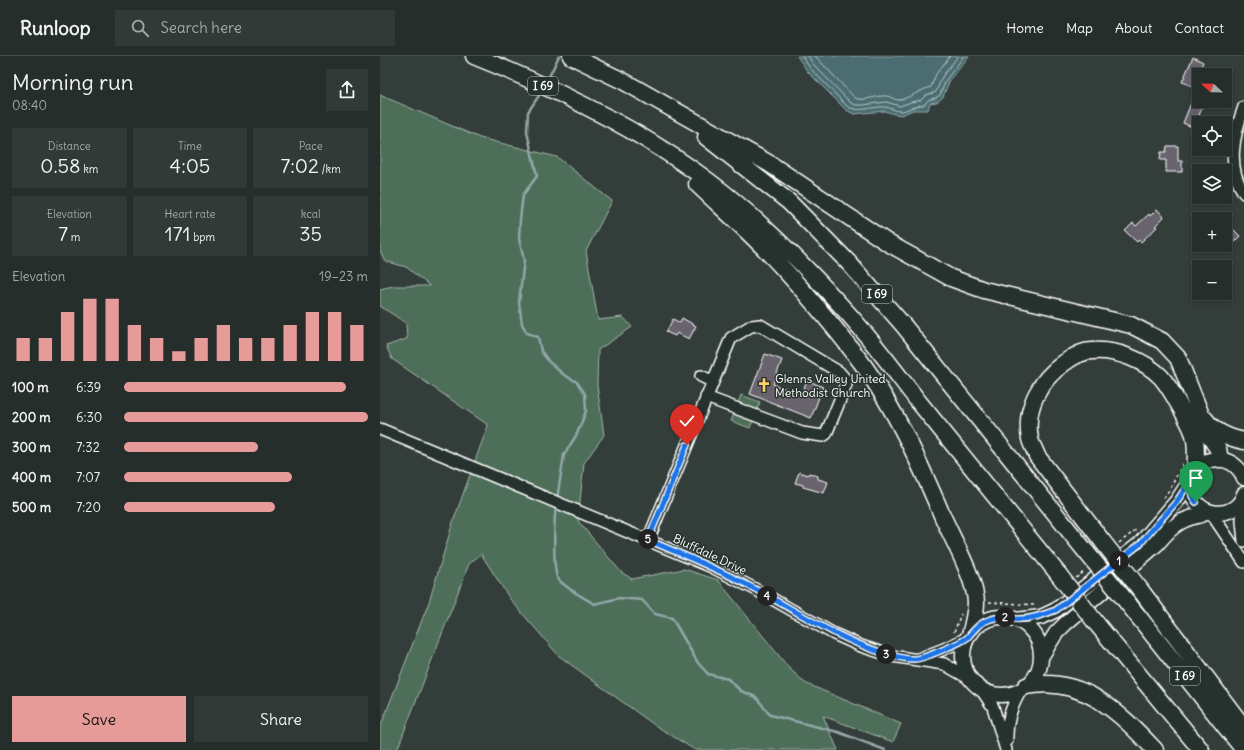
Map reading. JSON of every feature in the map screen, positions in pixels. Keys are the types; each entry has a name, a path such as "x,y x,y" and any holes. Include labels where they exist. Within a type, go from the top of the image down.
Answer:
{"highway":[{"name":"I 69","path":"474,56 505,68 581,104 644,137 733,200 769,232 845,309 1096,623 1201,750"},
{"name":"I 69","path":"571,56 623,81 695,129 789,202 816,229 848,262 904,326 1244,750"},
{"path":"623,81 770,164 888,243 919,262 951,278 984,290 1131,325 1146,331 1162,341 1178,358 1206,431 1224,460"},
{"path":"665,151 780,265 839,334 864,367 878,389 917,457 967,571 976,601 969,635"},
{"path":"1193,476 1197,446 1192,428 1170,390 1160,377 1145,365 1129,356 1109,352 1091,351 1072,357 1055,369 1040,385 1033,403 1030,422 1030,439 1037,456 1244,728"},
{"path":"1201,415 1209,425 1221,434 1244,441"},
{"path":"1024,688 1047,683 1064,685 1083,691 1127,720 1156,750"}],"main road":[{"path":"1016,620 1041,617 1056,610 1140,544 1177,501 1193,476 1206,462 1244,457"},
{"path":"1224,460 1236,465 1244,478"},
{"path":"1193,476 1192,496 1201,508 1209,512 1226,512 1239,504 1244,496"},
{"path":"1040,657 1056,633 1157,544 1176,524 1193,517 1200,517 1209,512"},
{"path":"1004,617 1016,620 1026,626 1034,634 1039,645 1040,657 1036,673 1024,688 1011,694 1001,695 990,693 981,689 970,679 965,669 963,659 964,648 969,635 980,624 992,618 1004,617"}],"street":[{"path":"1244,107 1235,133 1233,154 1236,180 1244,193"},
{"path":"648,540 706,397 731,338 751,326 760,325 843,375 846,380 846,385 826,434 819,436 802,433 706,397"},
{"path":"701,376 713,382"},
{"name":"Bluffdale Drive","path":"380,429 712,567 841,637 861,646 892,656 944,664 970,679"},
{"path":"1244,496 1242,522 1244,541"},
{"path":"1209,512 1244,562"},
{"name":"Bluffdale Drive","path":"916,660 944,650 969,635"},
{"path":"1006,750 1008,720 1011,709 1024,688"},
{"path":"981,689 993,707 1006,750"}],"path":[{"path":"952,635 963,608"}],"green space":[{"path":"380,95 480,138 557,157 612,201 586,251 598,320 623,317 632,327 598,350 597,385 604,435 584,463 578,521 621,572 632,579 684,569 718,580 788,667 805,683 901,724 893,742 823,716 838,750 695,750 653,724 559,656 510,599 481,554 469,564 397,750 380,750 380,728 429,602 453,522 488,425 392,359 386,346 407,339 406,323 380,306 380,289 393,286 430,286 406,267 385,261 380,251"},
{"path":"741,395 760,402 750,428 731,421"}],"water":[{"path":"797,56 969,56 949,82 943,97 937,102 930,103 928,110 913,110 902,115 885,111 854,114 846,110 807,71"}],"building":[{"path":"1193,57 1203,62 1200,68 1192,68 1192,86 1182,82"},
{"path":"1191,103 1192,108 1202,108 1199,116 1192,116 1192,127 1183,123"},
{"path":"1167,146 1178,146 1178,161 1182,161 1182,172 1166,172 1166,160 1160,160 1161,152 1166,152"},
{"path":"1157,209 1164,217 1155,226 1157,227 1141,242 1139,240 1137,242 1125,231 1133,223 1136,226"},
{"path":"1232,228 1240,236 1232,244"},
{"path":"682,318 696,326 689,339 677,333 675,336 666,332 673,319 680,323"},
{"name":"Glenns Valley United Methodist Church","path":"765,354 782,360 773,384 801,395 807,380 823,387 811,418 750,394"},
{"path":"799,472 818,476 818,479 828,482 824,493 795,483"}],"waterway":[{"path":"547,81 559,56"},
{"path":"542,91 528,112 527,132 537,176 523,195 520,219 519,239 524,260 519,302 522,324 527,333 538,337 541,351 549,362 564,375 577,382 585,394 586,411 577,434 564,455 557,499"},
{"path":"556,506 554,542 556,571 559,580 568,588 594,604 619,598 642,600 655,614 672,618 698,663 708,674 728,679 741,691 756,697 770,715 838,732 885,750"}],"place":[{"name":"Glenns Valley United Methodist Church","path":"764,385"}],"route":[{"path":"687,445 648,540 712,567 753,588 834,634 861,646 892,656 916,660 944,650 967,638 980,624 992,618 1004,617 1016,620 1041,617 1056,610 1140,544 1166,515 1191,480 1192,496 1196,502"}]}
